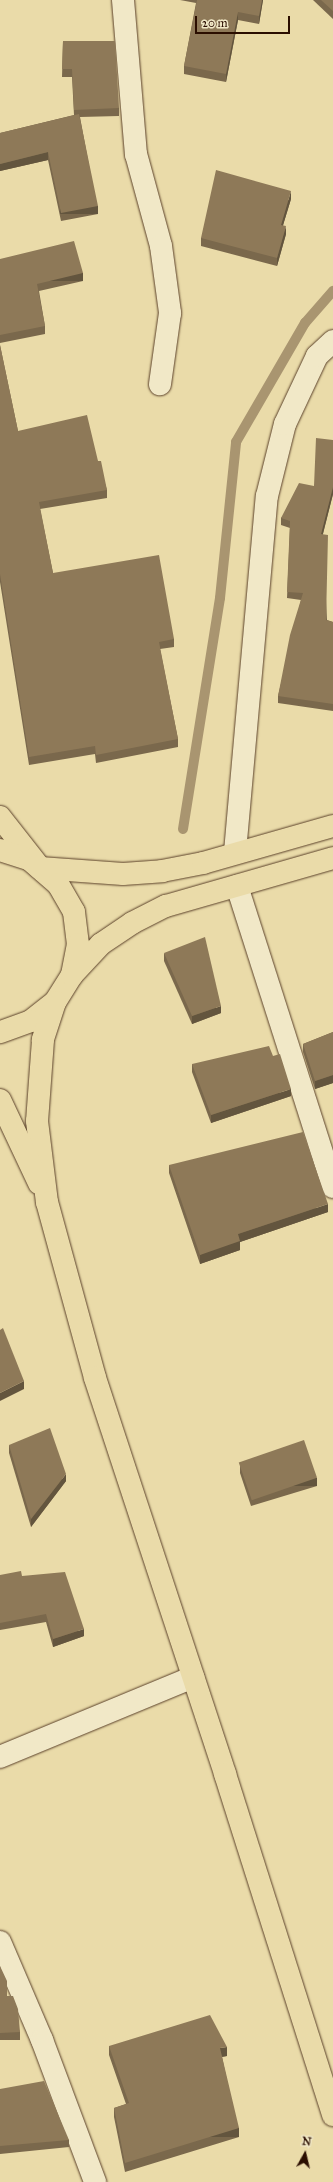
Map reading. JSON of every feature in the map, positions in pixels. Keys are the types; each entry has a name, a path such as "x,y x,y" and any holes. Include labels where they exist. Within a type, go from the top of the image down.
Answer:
{"main road":[{"path":"0,817 40,868 123,874 162,871 333,826"},
{"path":"0,850 30,860 58,884 74,912 78,944 72,975"},
{"path":"333,858 166,906 132,922 101,944 72,975 55,1002 43,1040 38,1121 47,1202 95,1378 193,1677 333,2115"},
{"path":"0,1032 31,1021 55,1002"},
{"path":"0,1100 47,1202"}],"street":[{"path":"123,0 136,154 161,246 170,313 160,384"},
{"path":"235,852 267,496 285,424 317,356 333,341"},
{"path":"237,886 333,1187"},
{"path":"0,1757 193,1677"},
{"path":"0,1942 42,2040 95,2182"}],"building":[{"path":"197,0 262,0 259,16 238,12 226,74 184,66"},
{"path":"321,0 333,0 333,11"},
{"path":"63,41 115,41 119,108 74,110 72,69 62,69"},
{"path":"79,114 98,206 61,213 48,152 0,164 0,133"},
{"path":"216,170 291,191 281,225 286,226 277,258 201,238"},
{"path":"74,241 83,273 37,284 45,326 0,335 0,259"},
{"path":"0,345 18,431 87,415 98,461 101,461 107,490 39,502 53,573 159,555 174,639 159,642 178,739 96,755 95,746 29,757 0,574"},
{"path":"316,438 333,440 333,487 321,534 328,535 326,620 333,622 333,704 278,696 290,635 303,593 287,592 290,521 281,518 299,483 314,486"},
{"path":"205,937 221,1006 192,1016 164,953"},
{"path":"333,1032 333,1075 315,1081 303,1044"},
{"path":"269,1046 273,1056 280,1054 291,1089 211,1115 192,1064"},
{"path":"303,1132 328,1204 238,1234 240,1241 200,1255 169,1165"},
{"path":"3,1328 24,1381 0,1393 0,1330"},
{"path":"50,1428 66,1474 31,1519 9,1445"},
{"path":"304,1440 317,1478 252,1500 239,1462"},
{"path":"21,1571 22,1576 65,1572 84,1629 53,1639 46,1614 0,1623 0,1575"},
{"path":"0,1966 7,1981 7,1996 13,1996 18,2009 20,2032 0,2033"},
{"path":"210,2015 227,2047 220,2048 239,2128 125,2163 114,2108 129,2103 109,2046"},
{"path":"44,2081 69,2140 0,2146 0,2089"}],"waterway":[{"path":"183,829 220,598 236,442 305,323 333,291"}]}
